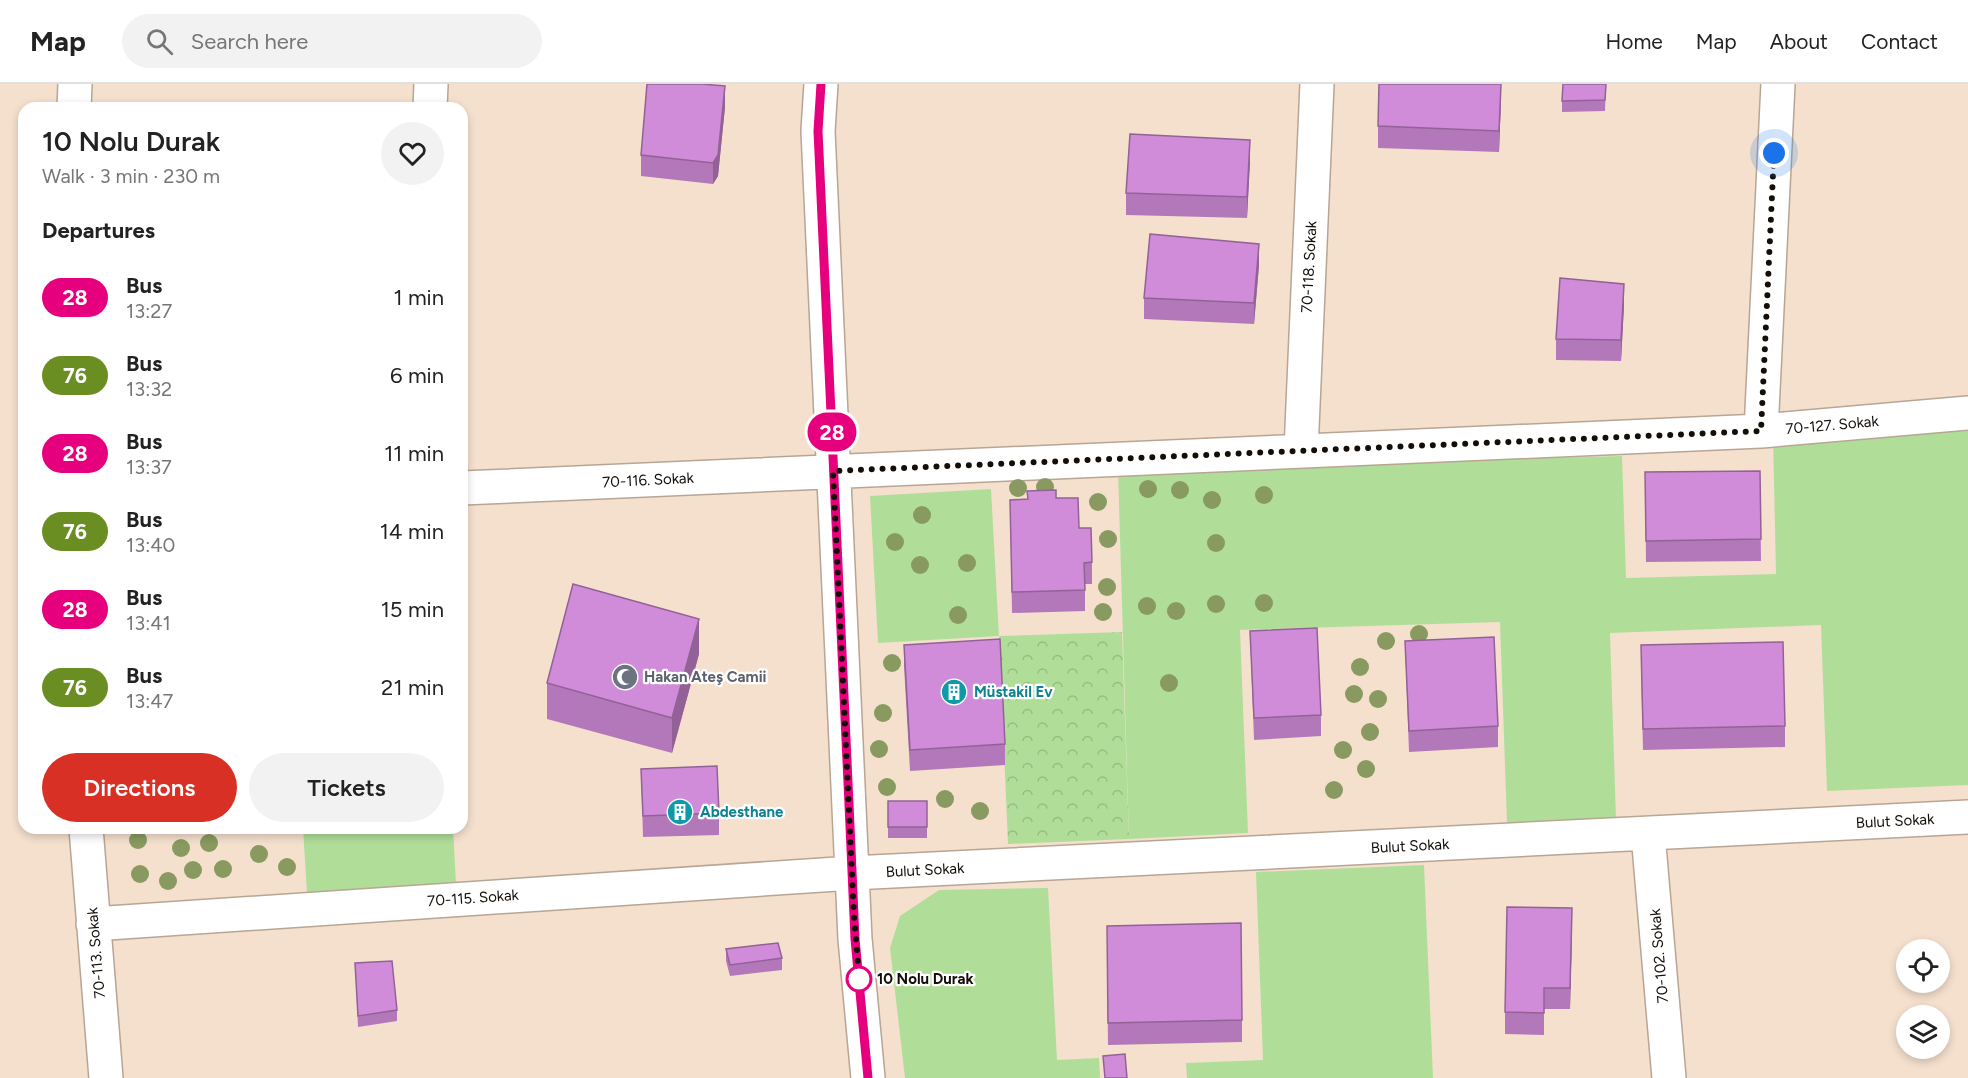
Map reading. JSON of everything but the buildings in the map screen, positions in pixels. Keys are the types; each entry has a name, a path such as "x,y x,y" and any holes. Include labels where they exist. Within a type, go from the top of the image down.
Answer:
{"street":[{"path":"74,102 75,84"},
{"path":"430,102 431,84"},
{"path":"821,84 818,131 855,939 868,1078"},
{"name":"70-118. Sokak","path":"1301,451 1317,84"},
{"path":"1761,431 1778,84"},
{"name":"70-127. Sokak","path":"833,471 1761,431 1968,413"},
{"name":"70-116. Sokak","path":"468,488 833,471"},
{"name":"Bulut Sokak","path":"852,873 1968,817"},
{"name":"70-113. Sokak","path":"86,834 106,1078"},
{"name":"70-102. Sokak","path":"1648,834 1669,1078"},
{"name":"70-115. Sokak","path":"93,924 852,873"}],"green space":[{"path":"1968,430 1968,785 1827,791 1821,625 1610,633 1616,819 1507,823 1500,622 1240,630 1248,833 1129,839 1118,470 1622,456 1626,578 1776,574 1773,437"},
{"path":"991,489 999,636 878,643 870,496"},
{"path":"1122,632 1129,839 1008,844 999,636"},
{"path":"303,834 453,834 456,885 307,893"},
{"path":"1424,865 1433,1078 1187,1078 1186,1063 1263,1060 1256,872"},
{"path":"1048,888 1057,1060 1099,1058 1100,1078 905,1078 890,948 900,916 939,890"}],"bus line":[{"name":"28","path":"821,84 818,131 855,939 868,1078"}],"place":[{"name":"Hakan Ateş Camii","path":"625,677"},
{"name":"Müstakil Ev","path":"954,692"},
{"name":"Abdesthane","path":"680,812"},
{"name":"10 Nolu Durak","path":"859,979"}],"route":[{"path":"859,979 860,986 855,939 833,471 1761,431 1774,153"}]}
